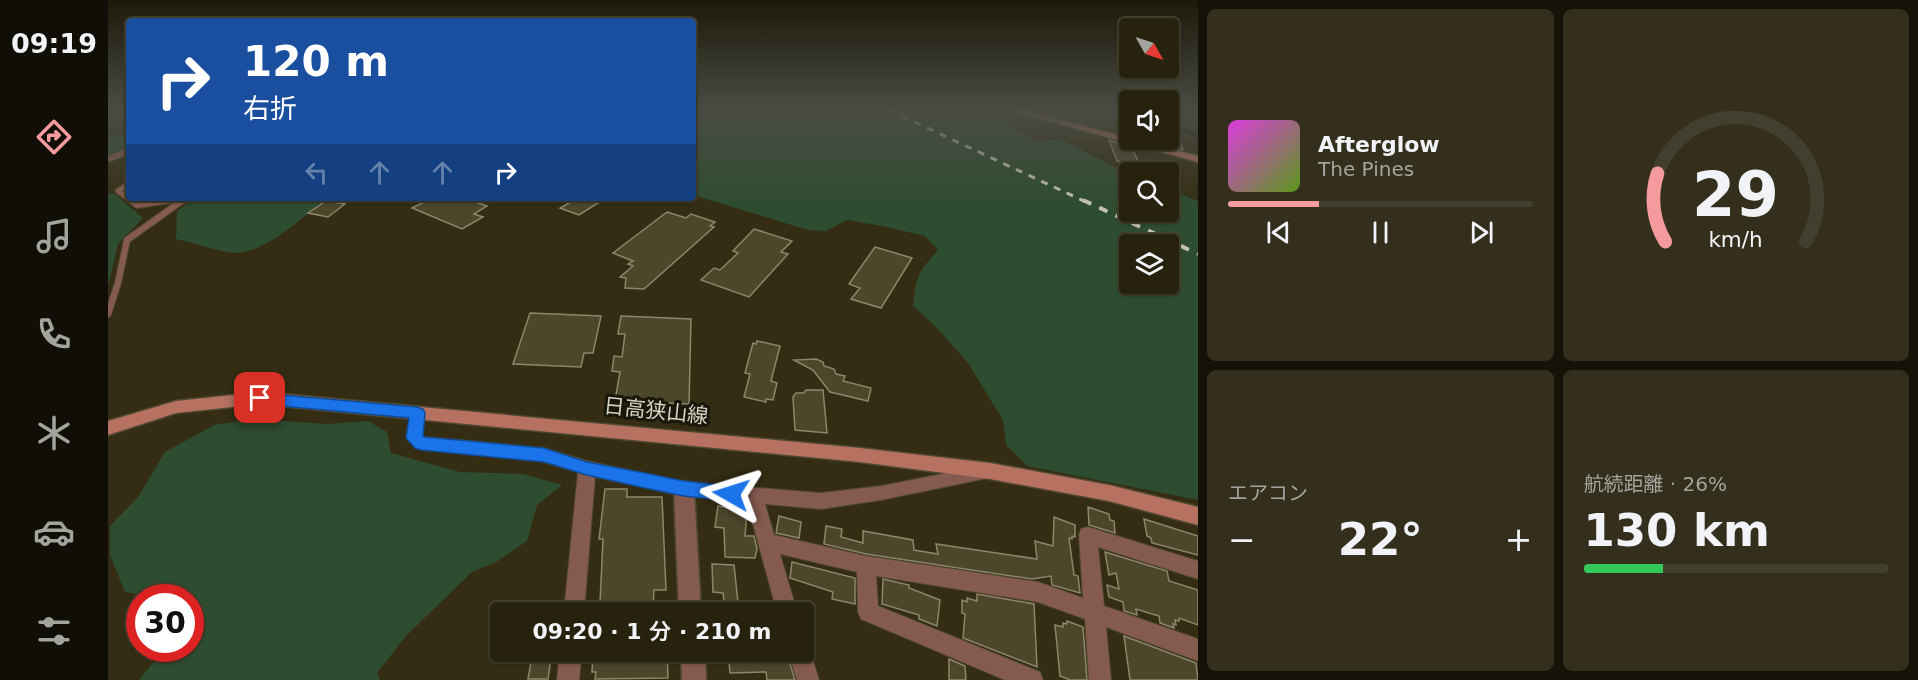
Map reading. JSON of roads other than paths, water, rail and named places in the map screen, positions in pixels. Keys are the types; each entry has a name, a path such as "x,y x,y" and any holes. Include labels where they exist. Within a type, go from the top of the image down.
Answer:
{"main road":[{"path":"1133,142 1198,159"},
{"name":"日高狭山線","path":"108,428 176,407 260,398 848,454 990,471 1108,493 1198,516"}],"street":[{"path":"108,159 126,152"},
{"path":"417,413 414,438 421,443 544,455 587,468 684,489 821,501 881,493 990,471"},
{"path":"575,602 587,468"},
{"path":"684,489 690,602"},
{"path":"754,496 784,602"},
{"path":"1100,680 1088,535 1198,570"},
{"path":"766,542 866,565 1038,592 1198,650"},
{"path":"866,565 868,612 1032,680"},
{"path":"568,680 570,662"},
{"path":"693,662 694,680"},
{"path":"802,662 808,680"}],"lane":[{"path":"126,186 118,191 126,197"},
{"path":"132,201 137,205 166,201"},
{"path":"108,314 118,283 127,240 160,214 184,201"}],"railway":[{"path":"957,142 1086,202"},
{"path":"1083,200 1198,254"}]}
